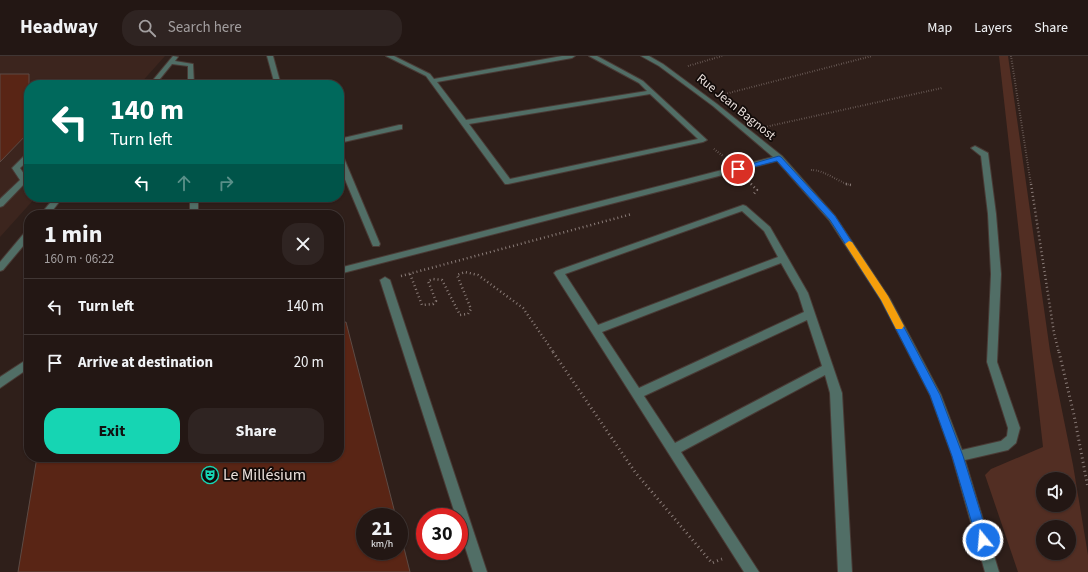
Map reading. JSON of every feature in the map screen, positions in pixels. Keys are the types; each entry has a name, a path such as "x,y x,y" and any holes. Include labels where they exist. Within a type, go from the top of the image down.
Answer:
{"street":[{"path":"156,80 176,56"},
{"path":"270,56 277,80"},
{"path":"389,56 428,76 508,182 703,140 641,82 592,56"},
{"path":"432,81 572,56"},
{"name":"Rue Jean Bagnost","path":"644,56 661,65 715,105 779,158 832,218 885,299 935,395 958,456 992,572"},
{"path":"170,62 191,65 191,80"},
{"path":"463,122 652,92"},
{"path":"344,140 399,127"},
{"path":"958,456 1004,446 1012,439 1014,428 992,362 996,274 992,214 985,155 975,148"},
{"path":"344,270 779,158"},
{"path":"0,204 24,180 16,168 24,161"},
{"path":"344,168 376,244"},
{"path":"48,210 55,202"},
{"path":"752,572 559,274 743,208 767,229 803,293 836,393 845,572"},
{"path":"0,268 24,239"},
{"path":"596,330 784,258"},
{"path":"385,280 480,572"},
{"path":"637,394 810,314"},
{"path":"0,383 24,366"},
{"path":"674,450 828,368"}],"path":[{"path":"687,66 722,56"},
{"path":"719,95 749,89 872,56"},
{"path":"1011,56 1054,333 1074,415 1088,488"},
{"path":"761,128 792,122 805,117 847,110 942,88"},
{"path":"808,170 819,170 839,182 851,185"},
{"path":"410,274 422,306 433,304 436,301 428,281 433,279 442,280 460,315 468,314 471,309 457,275 465,272 478,275 523,308 635,472 712,563 739,552"}],"shaded area":[{"path":"0,56 165,56 143,80 24,80 24,202 32,202 0,237"},
{"path":"999,56 1008,56 1050,351 1074,472 1036,472 1036,512 1076,512 1076,483 1088,555 1088,572 1018,572 985,475 991,469 1043,447"}],"building":[{"path":"0,74 29,74 29,80 24,80 24,137 0,162"},
{"name":"Le Millésium","path":"344,322 346,322 394,508 356,508 356,560 407,560 410,572 18,572 36,462 344,462"}],"slow traffic":[{"path":"849,244 885,299 899,326"}],"place":[{"name":"Le Millésium","path":"210,475"}],"route":[{"path":"738,169 779,158 832,218 885,299 935,395 958,456 983,540"}]}
